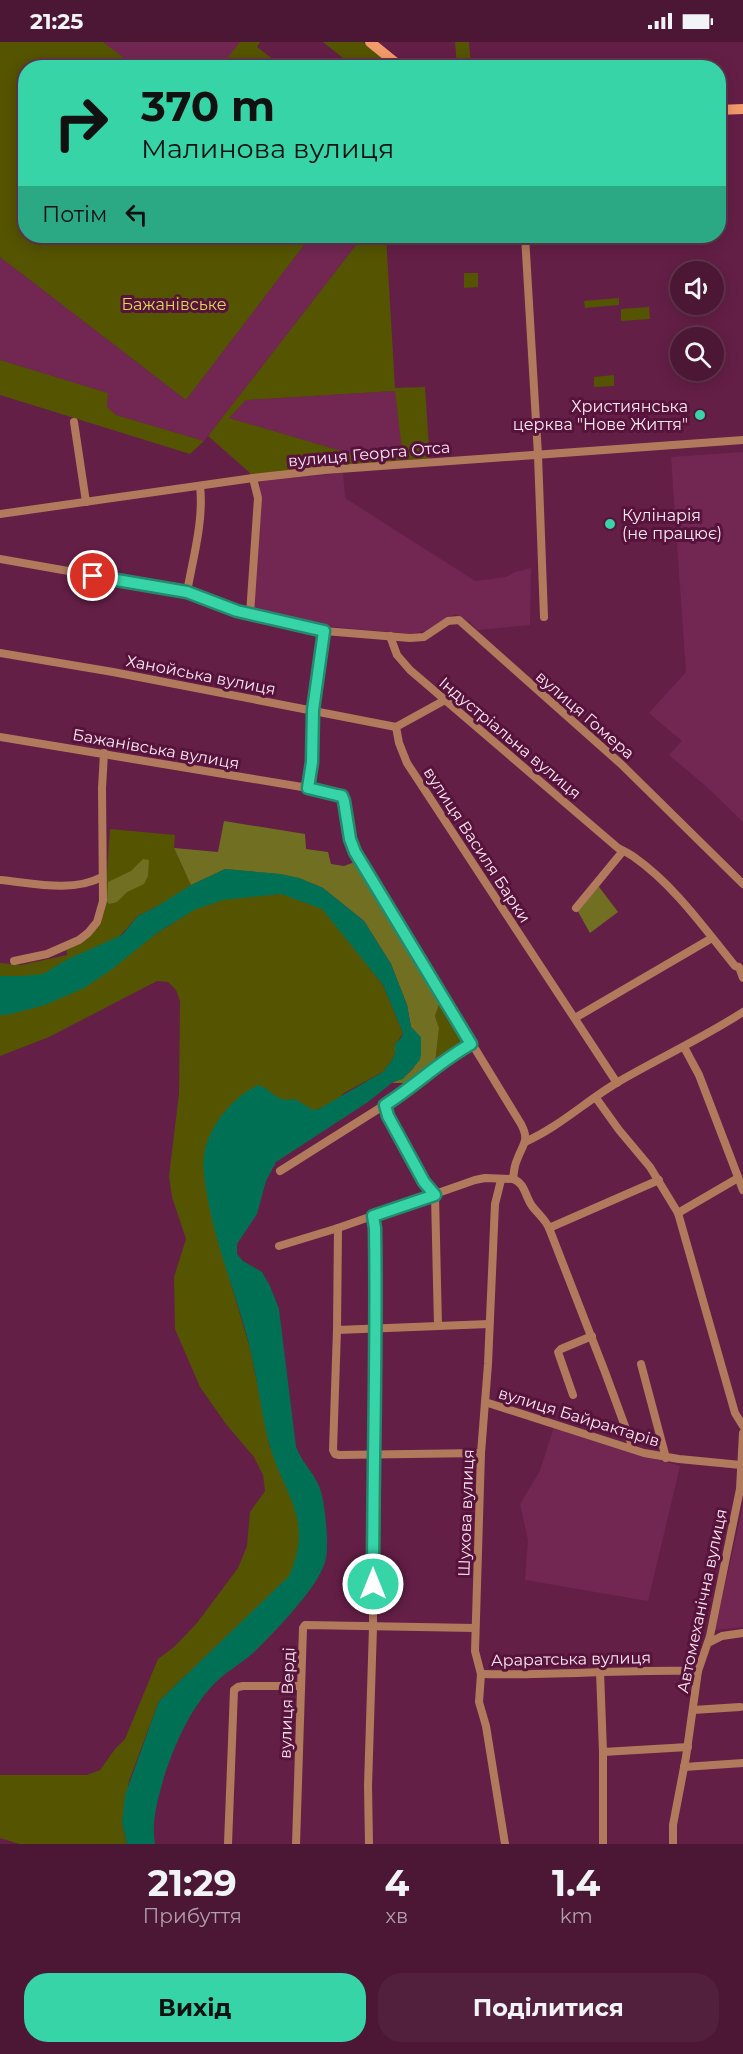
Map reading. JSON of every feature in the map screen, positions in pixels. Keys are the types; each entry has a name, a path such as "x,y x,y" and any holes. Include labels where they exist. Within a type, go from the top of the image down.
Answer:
{"main road":[{"path":"370,42 392,60"},
{"path":"726,110 743,109"}],"street":[{"path":"525,243 538,455 544,617"},
{"path":"74,422 86,502"},
{"name":"вулиця Георга Отса","path":"0,514 325,470 743,441"},
{"path":"250,614 258,508 253,478"},
{"path":"187,592 201,508 200,486"},
{"name":"вулиця Гомера","path":"0,559 187,592 250,614 324,631 424,637 448,621 465,623 504,662 638,780 743,884"},
{"path":"308,788 312,762 313,710 324,631"},
{"name":"Індустріальна вулиця","path":"390,636 397,655 404,664 623,851 635,857 663,882 687,906 735,966 741,967 743,978"},
{"name":"Ханойська вулиця","path":"0,653 113,672 396,727"},
{"path":"396,727 445,700"},
{"name":"вулиця Василя Барки","path":"396,727 399,743 407,763 617,1083"},
{"name":"Бажанівська вулиця","path":"0,737 308,788 342,796 350,839 355,852 471,1044"},
{"path":"14,961 47,954 79,940 97,922 102,910 104,753"},
{"path":"576,908 623,851"},
{"path":"0,880 82,885 102,877"},
{"path":"575,1018 712,938"},
{"path":"525,1142 541,1136 617,1083 743,1012"},
{"path":"280,1171 410,1089 435,1066 471,1044 525,1132 525,1142 515,1163 513,1179"},
{"path":"684,1047 699,1075 743,1190"},
{"path":"596,1098 659,1180 678,1213 735,1413 743,1426"},
{"path":"385,1105 388,1116 424,1182 435,1195 438,1326"},
{"path":"678,1213 738,1178"},
{"path":"279,1246 475,1180 513,1179 519,1182 532,1207 545,1220 549,1228 633,1448"},
{"name":"Шухова вулиця","path":"501,1180 495,1204 481,1453 475,1628 476,1660 481,1674 479,1702 486,1726 505,1844"},
{"path":"549,1228 659,1180"},
{"path":"369,1844 376,1328 373,1216"},
{"path":"338,1228 333,1450 335,1454 481,1453"},
{"path":"337,1330 489,1324"},
{"path":"573,1395 558,1352 592,1336"},
{"name":"вулиця Байрактарів","path":"641,1364 666,1458"},
{"name":"вулиця Байрактарів","path":"484,1402 644,1453 666,1458 741,1466"},
{"name":"Автомеханічна вулиця","path":"673,1844 673,1825 688,1747 698,1671 708,1644 740,1489 743,1434"},
{"name":"вулиця Верді","path":"296,1844 303,1628 305,1625 475,1628"},
{"path":"708,1644 722,1636 743,1633"},
{"path":"600,1671 603,1844"},
{"name":"Араратська вулиця","path":"481,1674 698,1671"},
{"path":"228,1844 234,1690 243,1686 301,1686"},
{"path":"693,1710 740,1707"},
{"path":"603,1752 688,1747"},
{"path":"684,1767 743,1763"}],"shaded area":[{"path":"103,42 240,42 226,60 127,60"},
{"path":"306,243 358,243 204,441 116,415 107,407 108,393 0,360 0,257 186,400"},
{"path":"396,391 403,457 365,458 229,418 246,400"},
{"path":"743,452 743,822 669,755 682,741 649,713 686,672 671,457"},
{"path":"343,473 345,498 475,581 506,577 531,568 530,625 477,630 470,622 455,614 428,630 412,634 324,626 253,614 260,481"},
{"path":"224,821 305,834 306,849 328,852 331,864 344,866 360,860 441,999 435,1016 439,1028 435,1064 408,1083 392,1083 406,1075 415,1066 421,1038 411,1027 407,1005 391,964 364,921 323,888 299,878 280,874 225,869 191,885 174,848 218,852"},
{"path":"143,859 149,860 148,876 144,884 127,892 117,902 109,904 107,901 108,882 131,871"},
{"path":"225,869 299,878 323,888 364,921 391,964 407,1005 411,1027 421,1037 421,1054 420,1060 403,1079 393,1082 368,1102 276,1162 266,1181 257,1214 237,1244 237,1254 243,1261 262,1272 279,1309 296,1447 317,1481 321,1492 327,1532 326,1558 316,1581 295,1609 252,1654 213,1685 190,1717 173,1752 157,1802 155,1844 127,1844 122,1822 125,1795 159,1701 289,1576 299,1538 294,1507 269,1443 246,1333 211,1215 204,1170 207,1144 216,1123 223,1114 239,1097 258,1085 279,1098 295,1099 317,1110 383,1072 392,1060 395,1044 403,1033 383,985 322,909 281,894 223,900 194,910 157,933 111,970 84,988 45,1005 0,1015 0,976 43,974 68,959 122,935 138,916 191,885"},
{"path":"596,883 618,912 590,933 576,908"},
{"path":"554,1427 680,1466 648,1601 525,1580 528,1540 520,1504 540,1471"},
{"path":"743,1506 743,1627 715,1630"}],"green space":[{"name":"Бажанівське","path":"0,42 103,42 127,60 18,60 18,243 306,243 186,400 0,257"},
{"path":"240,42 260,42 257,47 274,60 226,60"},
{"path":"323,42 363,42 385,60 345,60"},
{"path":"455,42 469,42 470,60 456,60"},
{"path":"358,243 386,243 395,388 425,387 430,462 253,478 208,436","holes":["395,391 403,457 365,458 229,418 246,400"]},
{"path":"464,273 478,273 478,287 464,288"},
{"path":"619,298 619,305 585,308 584,301"},
{"path":"649,307 650,319 621,321 621,309"},
{"path":"0,360 108,393 107,407 116,415 204,441 190,454 0,395"},
{"path":"614,375 614,386 594,387 594,377"},
{"path":"110,829 175,835 174,848 184,870 290,852 343,934 383,985 403,1033 396,1044 392,1060 383,1072 344,1093 337,1100 292,1122 221,1249 251,1352 269,1444 297,1512 300,1536 298,1557 290,1576 159,1701 129,1781 122,1822 127,1844 19,1844 0,1838 0,1775 87,1775 100,1770 125,1739 158,1659 174,1647 197,1623 238,1568 247,1546 250,1512 265,1491 263,1475 254,1457 226,1424 200,1387 175,1329 174,1277 186,1239 172,1197 169,1176 179,1094 180,1001 176,990 168,982 157,981 49,1037 0,1056 0,963 21,965 67,955 66,948 95,930 104,913","holes":["156,907 189,913 131,953 120,936 138,916"]},
{"path":"441,999 465,1042 463,1046 435,1064 439,1028 435,1016"}],"place":[{"name":"Християнська церква \"Нове Життя\"","path":"700,415"},
{"name":"Кулінарія (не працює)","path":"610,524"}],"route":[{"path":"93,576 187,592 237,611 324,631 313,710 312,762 308,788 342,796 350,839 355,852 471,1044 435,1066 410,1089 385,1105 388,1116 424,1182 435,1195 373,1216 376,1277 376,1391 373,1453 373,1584"}]}
